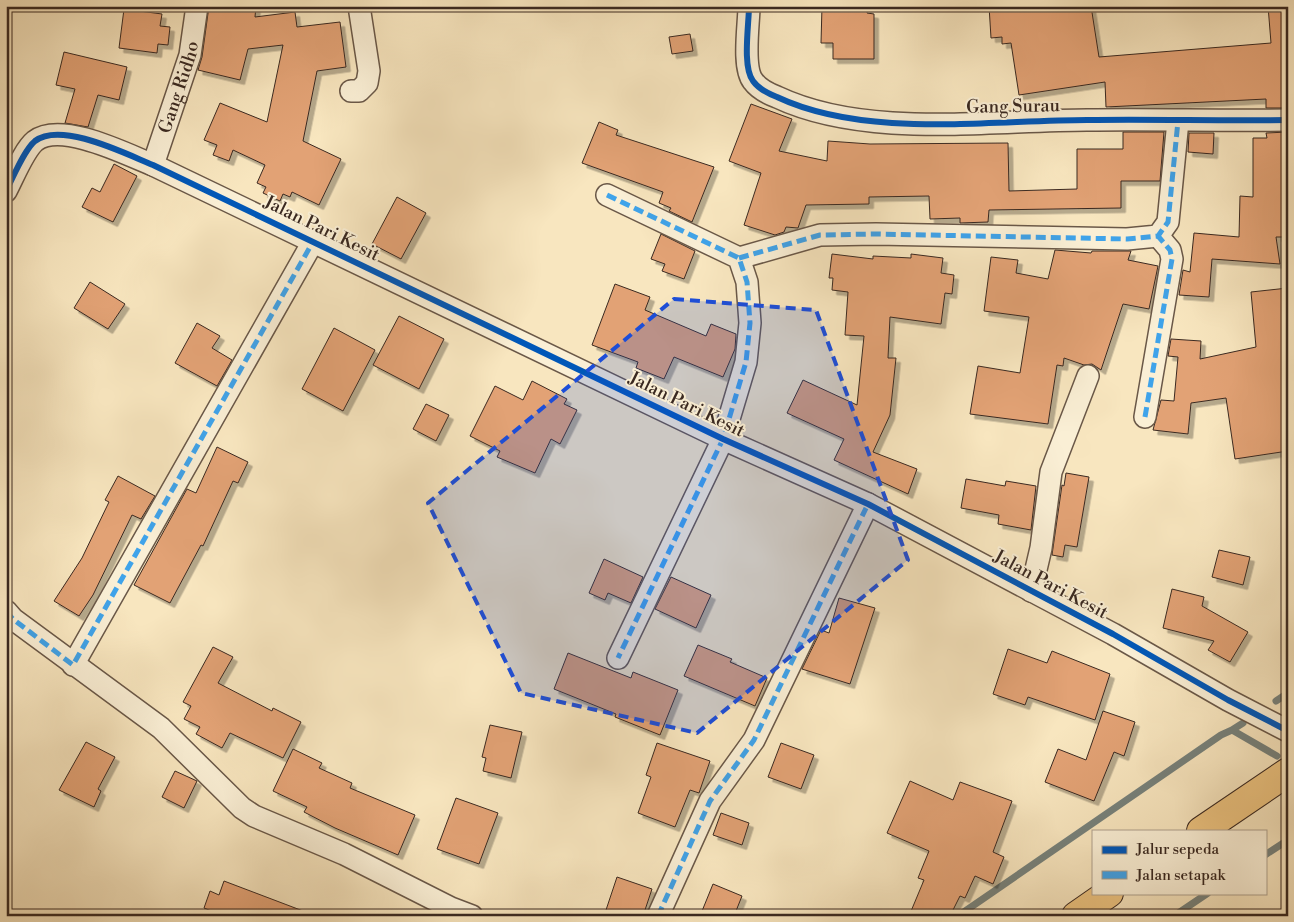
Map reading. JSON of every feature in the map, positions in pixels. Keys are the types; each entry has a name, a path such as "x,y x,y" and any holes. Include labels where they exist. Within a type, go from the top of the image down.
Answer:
{"main road":[{"path":"1202,830 1288,772"},
{"path":"1076,916 1108,894"}],"street":[{"name":"Gang Ridho","path":"153,165 190,55 197,6"},
{"path":"351,91 359,91 367,83 369,71 359,6"},
{"name":"Gang Surau","path":"749,6 748,70 753,82 768,93 802,109 875,121 920,123 1088,120 1288,120"},
{"path":"607,195 739,258 820,235 876,234 1127,239 1158,236 1168,222 1178,121"},
{"name":"Jalan Pari Kesit","path":"6,191 34,142 44,136 60,134 78,137 153,165 314,240 723,439 868,504 1031,590 1228,700 1288,731"},
{"path":"1145,417 1172,259 1170,250 1158,236"},
{"path":"73,665 314,240"},
{"path":"618,658 723,439 746,362 750,323 747,282 739,258"},
{"path":"1031,590 1041,548 1051,472 1088,376"},
{"path":"658,916 710,801 754,740 868,504"},
{"path":"6,612 73,665 114,692 161,728 242,808 254,816 344,854 451,908 472,916"}],"highlighted area":[{"path":"674,299 816,310 908,560 697,733 521,693 428,503"}],"building":[{"path":"209,6 256,6 255,17 295,12 297,27 340,22 346,67 317,71 303,141 341,159 319,205 292,192 290,197 283,194 280,201 263,193 266,187 257,183 265,165 233,150 229,161 213,155 217,145 204,140 220,103 267,122 283,45 248,49 240,80 198,70 202,57"},
{"path":"822,6 868,6 867,13 874,14 874,59 833,59 833,43 821,43"},
{"path":"989,6 1091,6 1099,57 1271,43 1268,6 1288,6 1288,108 1266,108 1266,99 1106,107 1105,82 1019,95 1011,43 1002,44 1002,37 991,38"},
{"path":"124,9 162,14 160,26 170,27 168,45 158,44 157,53 119,48"},
{"path":"690,34 693,51 672,54 669,37"},
{"path":"64,52 127,67 119,100 98,95 88,127 65,123 75,89 56,85"},
{"path":"751,104 792,119 779,151 827,161 828,141 870,144 1008,143 1009,191 1077,189 1077,149 1123,149 1123,132 1164,132 1160,181 1121,181 1121,208 989,210 988,222 960,223 960,218 930,219 929,196 869,197 869,204 806,205 798,228 786,227 784,232 775,235 744,225 761,173 729,161"},
{"path":"599,122 618,130 616,135 714,167 692,222 669,211 671,208 659,203 663,192 582,163"},
{"path":"1288,132 1286,237 1276,237 1280,264 1212,259 1209,297 1179,295 1183,270 1190,272 1194,233 1239,237 1240,196 1253,197 1253,138 1267,138 1266,133"},
{"path":"1189,133 1214,133 1213,154 1188,152"},
{"path":"114,164 137,176 113,222 82,207 92,188 100,192"},
{"path":"397,197 426,213 401,259 372,244"},
{"path":"661,234 695,251 684,279 662,271 665,264 651,259"},
{"path":"1055,250 1091,253 1092,251 1131,251 1128,260 1158,266 1149,309 1123,304 1101,370 1092,364 1084,365 1064,358 1063,366 1057,365 1048,424 970,414 978,366 1020,373 1029,317 984,311 991,257 1018,260 1016,273 1048,279"},
{"path":"832,254 873,259 873,256 911,258 911,254 943,258 941,273 954,275 952,294 945,293 941,324 890,317 888,358 896,358 890,415 873,452 917,469 908,494 834,460 844,439 787,413 803,380 857,405 864,336 845,335 848,292 832,290 833,278 829,278"},
{"path":"90,282 125,304 108,329 74,308"},
{"path":"615,284 650,297 645,310 706,336 711,324 736,334 735,349 723,377 674,357 664,379 636,368 638,362 592,345"},
{"path":"1288,288 1288,451 1235,459 1226,398 1191,403 1188,434 1153,430 1161,400 1174,401 1178,357 1168,356 1171,339 1201,341 1200,359 1256,347 1251,292"},
{"path":"399,316 444,339 419,389 373,365"},
{"path":"197,323 220,336 212,348 232,360 217,386 175,363"},
{"path":"334,328 375,350 343,411 302,389"},
{"path":"532,381 567,399 564,404 577,410 560,444 551,439 535,473 497,457 500,451 470,436 495,386 523,400"},
{"path":"426,404 449,415 436,441 413,429"},
{"path":"217,447 248,462 238,483 233,481 203,546 201,545 170,603 134,585 187,489 196,493"},
{"path":"1066,473 1089,477 1077,547 1065,545 1063,557 1052,555 1062,485 1064,486"},
{"path":"118,476 155,496 141,519 132,515 93,595 79,616 54,601 82,558 109,502 105,500"},
{"path":"966,479 1005,486 1006,481 1036,486 1031,530 998,524 999,515 961,508"},
{"path":"1219,550 1250,557 1243,585 1212,577"},
{"path":"604,559 643,577 631,603 608,593 605,600 589,593"},
{"path":"671,577 711,595 696,628 655,609"},
{"path":"1172,589 1204,597 1202,606 1248,632 1230,662 1208,650 1214,641 1163,628"},
{"path":"839,598 875,608 850,684 802,669 821,630 829,633"},
{"path":"698,645 732,659 730,662 767,678 755,706 684,676"},
{"path":"213,647 233,657 218,683 272,711 273,708 301,722 283,758 230,733 222,748 196,734 200,727 184,719 191,706 183,702"},
{"path":"1008,649 1047,663 1052,651 1110,674 1095,720 1028,697 1025,705 993,694"},
{"path":"568,653 631,678 633,672 678,690 660,735 615,717 616,714 554,689"},
{"path":"1103,711 1135,722 1124,756 1114,752 1094,801 1045,782 1058,749 1086,760"},
{"path":"490,725 522,732 511,778 483,771 486,758 482,757"},
{"path":"86,742 115,757 98,789 101,791 94,807 59,790"},
{"path":"657,743 710,761 699,793 690,790 675,827 638,813 651,777 646,775"},
{"path":"781,743 814,755 801,789 768,777"},
{"path":"293,749 322,763 319,768 352,783 350,788 415,815 398,855 335,828 304,812 307,807 273,791"},
{"path":"175,771 197,781 184,808 162,797"},
{"path":"910,781 953,800 960,782 1012,801 993,852 1004,857 993,884 975,876 965,898 960,896 950,916 909,916 924,880 918,878 929,851 887,833"},
{"path":"456,798 498,813 479,864 437,849"},
{"path":"721,813 749,823 742,845 713,835"},
{"path":"617,877 652,889 643,916 604,916"},
{"path":"224,881 311,914 311,916 224,916 204,908 210,891 219,895"},
{"path":"713,884 742,896 734,916 700,916"}],"waterway":[{"path":"1276,701 1288,693"},
{"path":"1232,730 1243,723"},
{"path":"958,916 1221,735 1232,730 1277,756"},
{"path":"1266,854 1288,840"},
{"path":"1174,916 1207,894"}],"marked path":[{"path":"739,258 820,235 876,234 1127,239 1158,236 1168,222 1178,121"},
{"path":"607,195 739,258 747,282 750,323 746,362 723,439 618,658"},
{"path":"1145,417 1172,259 1170,250 1158,236"},
{"path":"6,611 13,619 73,665 314,240"},
{"path":"658,916 710,801 754,740 868,504"}],"cycle path":[{"path":"749,6 747,56 750,74 755,84 771,94 812,110 849,118 889,123 929,124 1087,120 1288,120"},
{"path":"6,191 31,145 46,136 77,137 111,147 153,165 723,439 868,504 1113,634 1228,700 1288,731"}]}
